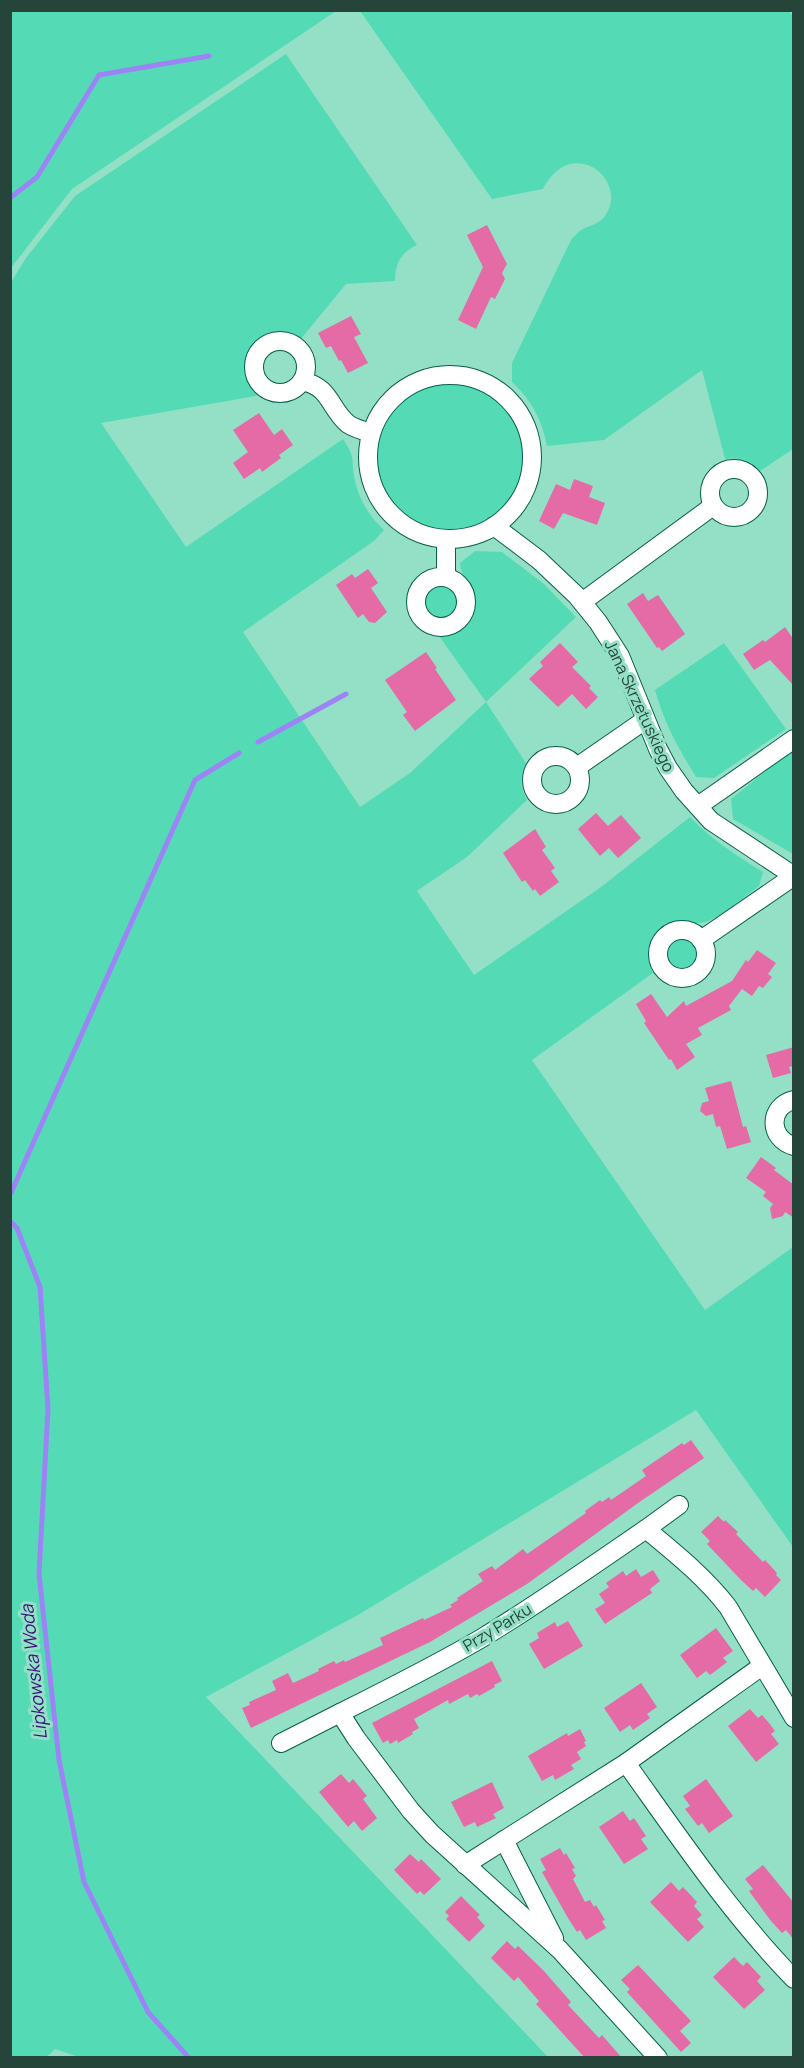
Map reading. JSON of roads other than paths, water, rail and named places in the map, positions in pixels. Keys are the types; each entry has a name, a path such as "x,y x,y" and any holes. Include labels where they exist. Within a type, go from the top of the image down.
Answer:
{"street":[{"path":"441,375 475,378 501,393 516,409 524,423 528,433 532,461 528,482 522,498 504,520 494,526 478,535 457,539 434,538 404,525 394,518 383,504 371,478 367,458 371,433 386,407 396,396 412,386 441,375"},
{"path":"302,381 314,383 326,393 348,424 371,433"},
{"path":"582,602 713,506"},
{"name":"Jana Skrzetuskiego","path":"494,526 539,560 582,602 598,622 620,656 645,720 668,768 698,806 716,825 794,876"},
{"path":"446,539 446,577"},
{"path":"577,767 645,720"},
{"path":"698,806 794,739"},
{"path":"701,940 794,876"},
{"path":"794,1100 778,1108 774,1121 781,1141 794,1146"},
{"name":"Przy Parku","path":"281,1743 416,1675 482,1637 545,1598 679,1505"},
{"path":"646,1528 702,1576 720,1596 794,1718"},
{"path":"465,1864 626,1763 762,1666"},
{"path":"340,1713 411,1811 465,1864 561,1950 658,2058"},
{"path":"626,1763 723,1898 794,1979"},
{"path":"504,1840 561,1950"}],"waterway":[{"path":"10,198 37,177 99,75 209,56"},
{"path":"258,742 346,694"},
{"path":"10,1195 195,780 239,753"},
{"name":"Lipkowska Woda","path":"10,1221 17,1228 40,1287 48,1409 39,1574 59,1760 84,1882 148,2012 189,2058"}]}
